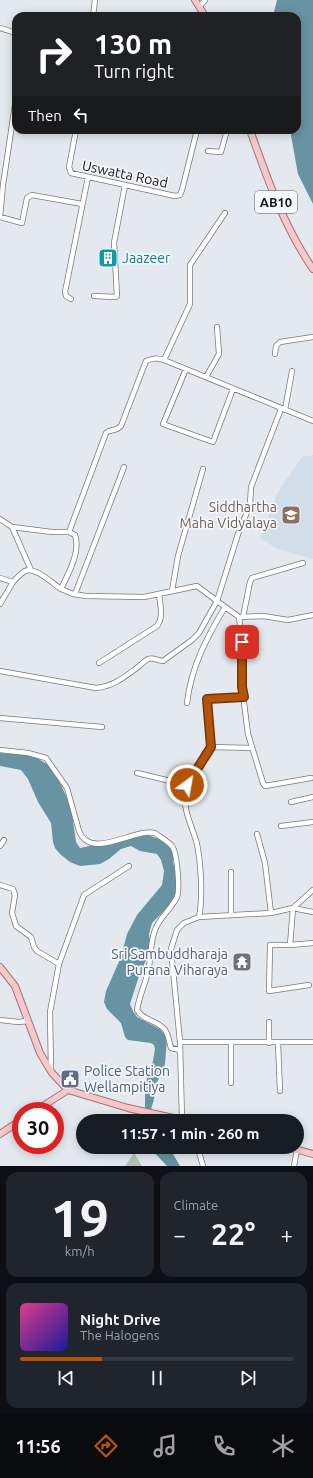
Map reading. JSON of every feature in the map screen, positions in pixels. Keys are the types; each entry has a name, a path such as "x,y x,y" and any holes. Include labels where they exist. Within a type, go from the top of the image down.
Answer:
{"main road":[{"path":"195,0 203,12"},
{"name":"AB10","path":"251,134 275,198 313,269"},
{"path":"0,967 15,986 40,1053 52,1073 68,1090 128,1108 155,1114"},
{"path":"49,1102 68,1090"},
{"path":"0,1134 12,1126"}],"street":[{"path":"94,12 95,0"},
{"path":"200,6 205,0"},
{"path":"0,28 12,32"},
{"path":"12,125 0,217 22,223 27,198 32,195 82,204"},
{"name":"Uswatta Road","path":"75,134 69,167 71,173 175,196 180,194 196,134"},
{"path":"208,151 221,152 226,134"},
{"path":"71,299 66,296 65,292 88,177"},
{"path":"94,296 117,296 114,243 125,185"},
{"path":"164,360 190,304 190,265 225,213"},
{"path":"206,377 219,354 217,327"},
{"path":"275,354 276,346 280,342 313,337"},
{"path":"69,532 106,434 109,430 117,429 121,426 146,361 156,358 164,360 313,421"},
{"path":"186,369 162,424 213,442 233,389"},
{"path":"0,671 96,688 108,687 125,677 148,659 158,661 163,660 192,640 199,633 217,601 238,534 250,505 251,487 283,410 292,371"},
{"path":"75,594 124,467"},
{"path":"172,592 178,556 203,469"},
{"path":"0,520 12,527 52,532 69,532 75,535 78,542 76,552 61,589"},
{"path":"0,526 7,524"},
{"path":"12,527 31,570"},
{"path":"303,563 252,578 250,582 241,617 242,687 248,734 263,782 266,786 311,778"},
{"path":"0,604 13,582 25,571 31,570 37,572 61,589 86,596 144,597 197,586 241,617 263,616 288,620 313,615"},
{"path":"0,578 13,582"},
{"path":"99,663 157,626 160,622 161,616 160,594"},
{"path":"187,703 189,685 194,667 225,607"},
{"path":"199,918 201,909 197,844 187,814 185,794 187,785 211,747 207,699 244,697"},
{"path":"0,718 102,727"},
{"path":"211,747 252,748"},
{"path":"0,750 28,753 46,758 67,788 81,837 87,842 98,844 129,838 142,832 152,832 172,846 177,868 177,896 158,923 154,934 148,972 137,1010 143,1017 164,1029 168,1036 171,1048 180,1050"},
{"path":"137,773 187,785"},
{"path":"291,802 313,797"},
{"path":"280,826 313,822"},
{"path":"257,834 266,869 271,913"},
{"path":"0,846 4,840"},
{"path":"52,1073 50,1012 59,964 84,894 129,866"},
{"path":"231,872 231,915"},
{"path":"0,885 13,889 14,896 12,913 16,926 31,937 37,951 59,964"},
{"path":"290,945 294,908 313,890"},
{"path":"185,1114 180,1042 171,949 177,930 184,923 199,918 271,913 294,908 313,912"},
{"path":"309,985 269,991 270,945 313,943"},
{"path":"0,1020 18,1022 28,1021"},
{"path":"269,1022 269,1043"},
{"path":"180,1042 313,1042"},
{"path":"231,1043 231,1083"},
{"path":"278,1043 280,1091"},
{"path":"200,1154 203,1166"},
{"path":"294,1166 296,1154"}],"shaded area":[{"name":"Siddhartha Maha Vidyalaya","path":"313,455 313,559 276,548 260,538 278,492 302,457"}],"green space":[{"path":"135,1154 142,1166 125,1166"}],"water":[{"path":"277,0 313,0 313,204 298,174 291,134 301,134 301,12 274,12"},
{"path":"0,753 30,755 50,766 57,776 71,807 76,842 80,848 145,834 159,839 173,851 173,862 177,876 175,895 168,907 152,923 149,934 151,949 139,976 130,1004 137,1017 160,1029 167,1038 165,1064 155,1087 154,1099 150,1114 144,1114 145,1085 153,1061 155,1049 154,1045 151,1043 128,1040 125,1037 121,1023 107,1009 104,1002 106,991 121,957 127,934 137,915 162,885 164,871 161,860 157,854 140,851 131,846 121,849 100,864 80,866 70,862 55,848 51,823 38,802 28,779 21,770 0,766"},
{"path":"156,1154 173,1154 180,1166 167,1166"}],"place":[{"name":"Jaazeer","path":"108,258"},
{"name":"Siddhartha Maha Vidyalaya","path":"291,515"},
{"name":"Sri Sambuddharaja Purana Viharaya","path":"242,962"},
{"name":"Police Station Wellampitiya","path":"70,1079"}],"route":[{"path":"187,785 211,747 207,699 244,697 242,687 242,642"}]}
